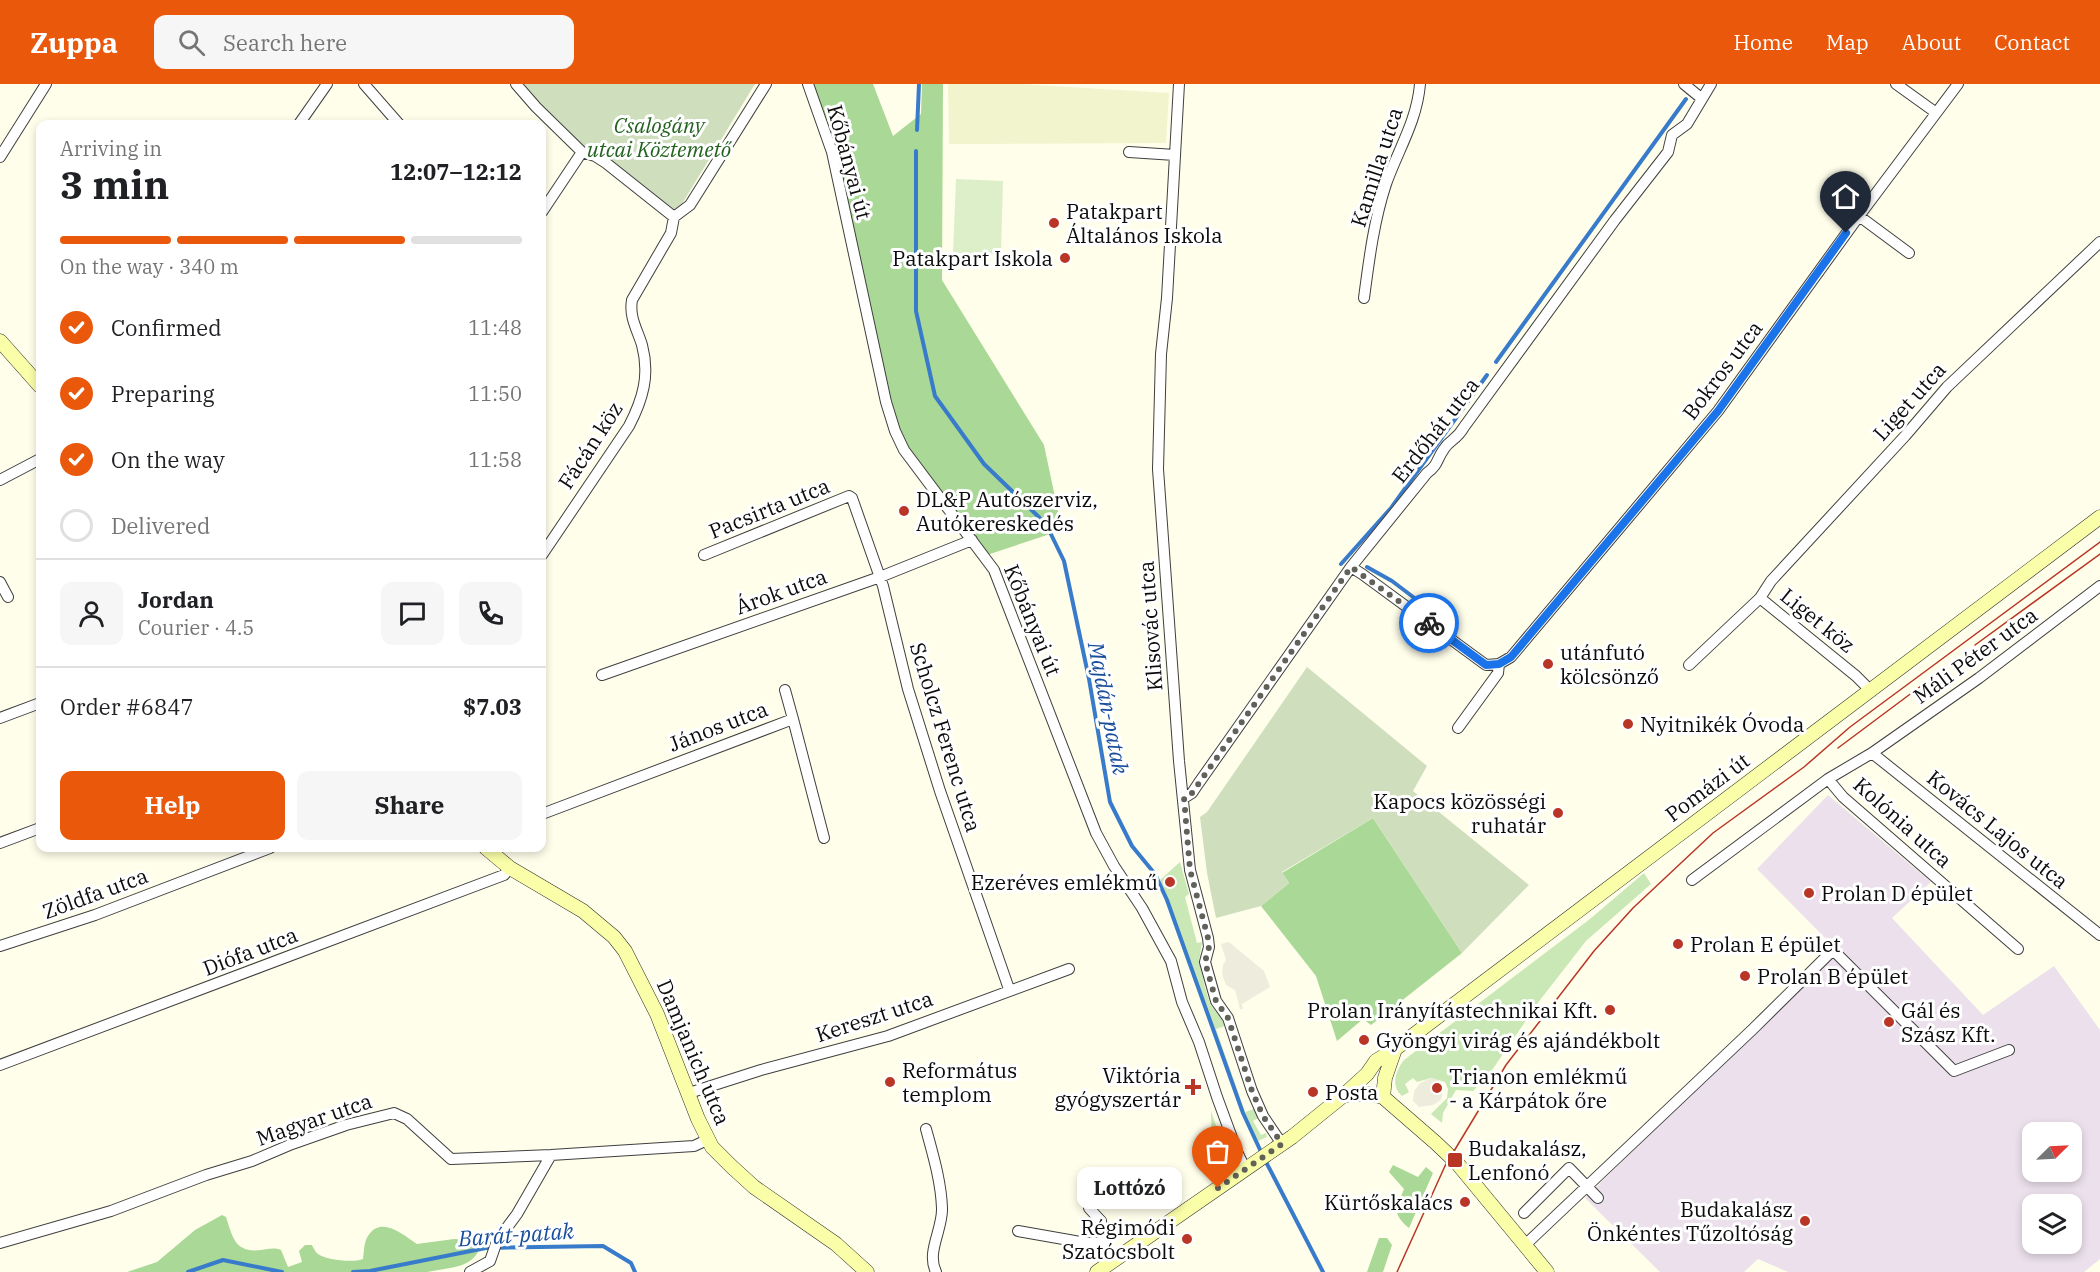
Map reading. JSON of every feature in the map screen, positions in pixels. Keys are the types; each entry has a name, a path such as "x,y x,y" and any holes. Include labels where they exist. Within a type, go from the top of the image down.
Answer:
{"main road":[{"path":"0,341 36,382"},
{"name":"Pomázi út","path":"1096,1272 1277,1147 1344,1095 1367,1074 1376,1061 1395,1049 2100,517"},
{"name":"Damjanich utca","path":"491,852 510,867 583,911 601,925 625,951 657,1014 707,1140 730,1166 754,1186 836,1244 866,1272"},
{"path":"1377,1096 1385,1082 1395,1049"},
{"path":"1367,1074 1367,1084 1377,1096 1448,1154 1547,1272"},
{"path":"1344,1095 1377,1096"}],"street":[{"path":"0,157 46,84"},
{"path":"302,120 327,84"},
{"path":"364,84 396,120"},
{"path":"516,84 582,152 606,163 674,217 690,205 766,84"},
{"name":"Kőbányai út","path":"808,84 832,152 876,363 895,431 904,450 994,570 1096,833 1171,961 1182,1002 1200,1042 1216,1097 1238,1154 1250,1166"},
{"name":"Klisovác utca","path":"1179,84 1161,354 1158,468 1179,761 1190,870 1209,942 1205,962 1208,975 1216,1001 1228,1018 1252,1091 1277,1147"},
{"name":"Kamilla utca","path":"1364,297 1371,244 1386,185 1413,122 1420,84"},
{"path":"1683,84 1701,98"},
{"name":"Erdőhát utca","path":"1184,798 1192,793 1351,567 1427,473 1436,466 1444,447 1458,438 1569,282 1668,152 1672,135 1687,124 1711,84"},
{"path":"1896,84 1935,112"},
{"name":"Bokros utca","path":"1499,664 1511,657 1718,411 1935,112 1958,84"},
{"path":"546,206 582,152"},
{"path":"1129,152 1175,155"},
{"path":"1859,216 1909,253"},
{"name":"Fácán köz","path":"546,549 629,426 639,407 646,371 642,345 630,309 632,300 671,233 674,217"},
{"name":"Liget utca","path":"1760,598 1771,581 1905,436 1947,387 2007,328 2052,290 2100,242"},
{"path":"0,480 36,461"},
{"name":"Pacsirta utca","path":"704,555 849,496"},
{"name":"Scholcz Ferenc utca","path":"849,496 852,498 880,577 908,689 940,791 1009,989"},
{"name":"Árok utca","path":"602,675 880,577 972,540"},
{"path":"1351,567 1486,665 1499,664 1498,673 1458,728"},
{"path":"0,582 8,597"},
{"name":"Máli Péter utca","path":"1872,753 1979,678 2100,586"},
{"name":"Liget köz","path":"1689,665 1760,598 1870,690"},
{"path":"785,690 793,719"},
{"path":"0,718 36,704"},
{"name":"János utca","path":"546,812 793,719 824,838"},
{"name":"Kolónia utca","path":"1872,753 1828,779 1843,797 2018,949"},
{"name":"Kovács Lajos utca","path":"1872,753 2100,935"},
{"path":"1692,880 1828,779"},
{"path":"0,843 36,830"},
{"name":"Zöldfa utca","path":"0,946 95,915 260,852"},
{"name":"Diófa utca","path":"0,1065 504,875 510,867"},
{"path":"1524,1246 1833,950 1954,1071 2009,1050"},
{"name":"Kereszt utca","path":"689,1093 761,1070 888,1036 1009,989 1068,969"},
{"name":"Magyar utca","path":"0,1243 111,1211 346,1125 393,1113 407,1119 451,1159 694,1146 707,1140"},
{"path":"926,1130 935,1160 942,1210 932,1261 936,1272"},
{"path":"470,1272 490,1261 497,1241 518,1214 551,1155"},
{"path":"1524,1213 1569,1168 1598,1198"},
{"path":"1089,1208 1101,1221 1103,1242 1114,1259"},
{"path":"1018,1231 1086,1243 1103,1242"}],"shaded area":[{"path":"1828,795 1931,882 1892,918 1983,1015 2054,966 2100,1030 2100,1259 2084,1272 1788,1272 1758,1259 1744,1272 1660,1272 1585,1198 1837,950 1757,869"},
{"path":"1229,942 1264,971 1270,987 1242,1004 1243,1009 1240,1009 1235,990 1226,985 1222,974 1226,960 1221,944"},
{"path":"1431,1078 1438,1080 1444,1086 1441,1100 1433,1105 1419,1107 1413,1101 1414,1091 1420,1083"}],"green space":[{"name":"Csalogány utcai Köztemető","path":"516,84 755,84 674,217 582,152"},
{"path":"812,84 873,84 893,136 921,114 922,84 943,84 942,280 1044,445 1062,530 984,556 895,431"},
{"path":"948,84 1020,84 1169,93 1166,143 949,144"},
{"path":"956,179 1003,181 1001,255 953,253"},
{"path":"1307,667 1427,766 1413,791 1529,885 1462,953 1373,818 1282,872 1289,883 1261,906 1216,918 1207,873 1200,817 1207,812"},
{"path":"1373,818 1462,953 1371,1025 1363,1019 1337,1041 1316,976 1261,906 1289,883 1282,873"},
{"path":"1180,862 1189,894 1185,897 1197,943 1202,942 1199,962 1205,987 1210,1004 1225,1026 1216,1029 1245,1112 1254,1109 1258,1118 1253,1121 1261,1135 1266,1133 1267,1137 1258,1141 1245,1113 1160,880"},
{"path":"1644,873 1651,884 1586,941 1540,1000 1488,1076 1473,1091 1456,1090 1443,1113 1442,1123 1431,1114 1447,1098 1448,1089 1445,1082 1431,1078 1417,1082 1413,1078 1405,1084 1409,1092 1402,1096 1398,1092 1395,1083 1404,1060 1590,919"},
{"path":"1211,1111 1228,1161 1215,1168 1212,1156"},
{"path":"1393,1165 1418,1177 1426,1167 1433,1173 1409,1228 1398,1214 1397,1210 1404,1189 1389,1172"},
{"path":"222,1215 226,1217 233,1237 240,1246 252,1250 273,1248 281,1250 288,1267 302,1262 299,1251 305,1245 312,1245 317,1254 327,1258 346,1261 363,1259 367,1238 373,1230 379,1227 399,1232 417,1244 454,1239 480,1241 481,1243 474,1258 468,1262 427,1272 127,1272 157,1262 195,1230"},
{"path":"1379,1238 1387,1238 1392,1245 1383,1272 1367,1272"}],"waterway":[{"name":"Majdán-patak","path":"917,130 919,84"},
{"path":"1496,362 1686,99"},
{"name":"Majdán-patak","path":"916,151 916,311 935,396 984,464 1046,524 1064,561 1089,679 1110,802 1132,846 1155,874 1167,900 1243,1113 1262,1154"},
{"path":"1341,564 1391,508 1487,375"},
{"path":"1367,567 1392,581 1425,606"},
{"name":"Majdán-patak","path":"1265,1160 1323,1272"},
{"name":"Barát-patak","path":"353,1272 370,1271 486,1248 603,1246 631,1263 635,1272"},
{"name":"Barát-patak","path":"188,1272 223,1260 282,1272"}],"tram line":[{"path":"1397,1272 1445,1166 1506,1065 1594,951 1633,908 1713,833 1804,767 1850,727 2100,542"},
{"path":"1975,645 2100,554"},
{"path":"1838,748 1925,683"}],"way so far":[{"path":"1218,1188 1282,1144 1263,1116 1252,1091 1228,1018 1216,1001 1205,962 1209,947 1208,938 1190,870 1184,798 1192,793 1351,567 1429,623"}],"place":[{"name":"Patakpart Általános Iskola","path":"1054,223"},
{"name":"Patakpart Iskola","path":"1065,258"},
{"name":"DL&P Autószerviz, Autókereskedés","path":"904,511"},
{"name":"utánfutó kölcsönző","path":"1548,664"},
{"name":"Nyitnikék Óvoda","path":"1628,724"},
{"name":"Kapocs közösségi ruhatár","path":"1558,813"},
{"name":"Ezeréves emlékmű","path":"1170,882"},
{"name":"Prolan D épület","path":"1809,893"},
{"name":"Prolan E épület","path":"1678,944"},
{"name":"Prolan B épület","path":"1745,976"},
{"name":"Prolan Irányítástechnikai Kft.","path":"1610,1010"},
{"name":"Gál és Szász Kft.","path":"1889,1022"},
{"name":"Gyöngyi virág és ajándékbolt","path":"1364,1040"},
{"name":"Református templom","path":"890,1082"},
{"name":"Viktória gyógyszertár","path":"1193,1087"},
{"name":"Trianon emlékmű - a Kárpátok őre","path":"1437,1088"},
{"name":"Posta","path":"1313,1092"},
{"name":"Budakalász, Lenfonó","path":"1455,1160"},
{"name":"Lottózó","path":"1218,1188"},
{"name":"Kürtőskalács","path":"1465,1202"},
{"name":"Budakalász Önkéntes Tűzoltóság","path":"1805,1221"},
{"name":"Régimódi Szatócsbolt","path":"1187,1239"}],"route":[{"path":"1429,623 1486,665 1493,666 1511,657 1718,411 1846,233"}]}
